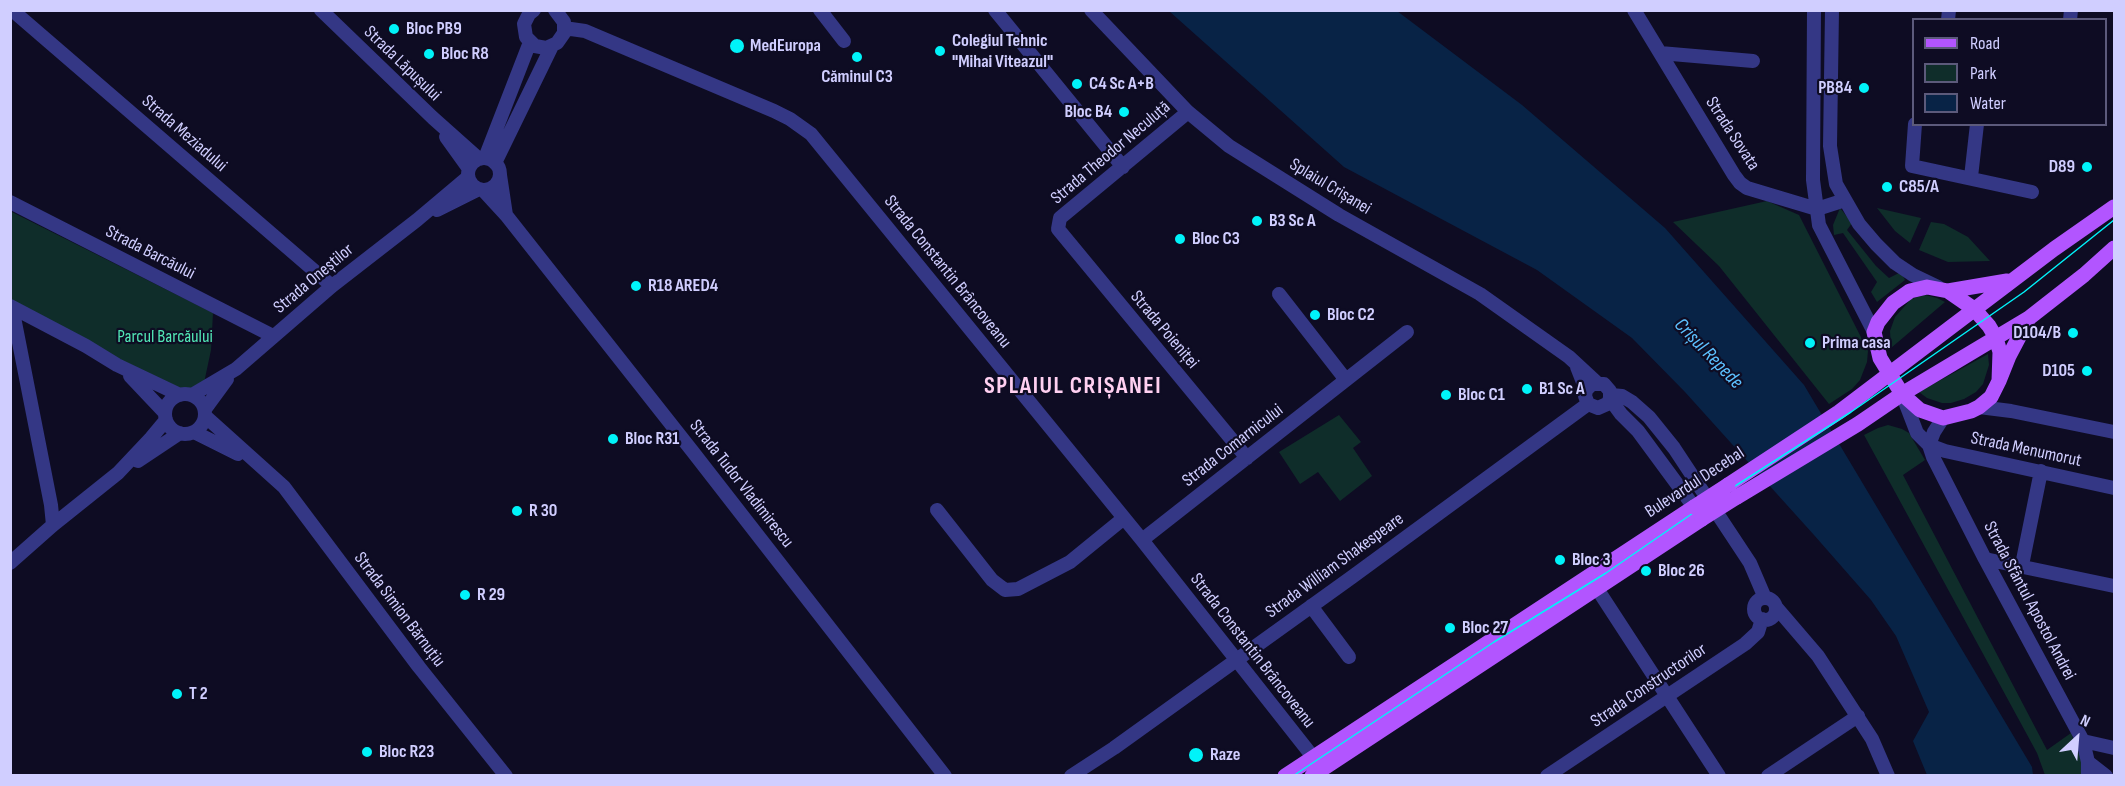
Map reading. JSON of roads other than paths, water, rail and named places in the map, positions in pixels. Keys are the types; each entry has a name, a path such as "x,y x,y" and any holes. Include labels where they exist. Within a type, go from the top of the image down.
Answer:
{"main road":[{"name":"Bulevardul Decebal","path":"1312,776 1596,587 1839,412 2054,249 2115,207"},
{"name":"Bulevardul Decebal","path":"1285,776 1698,513 1850,429 1902,394 2029,318 2115,248"},
{"path":"2015,279 1998,284 1948,291 1927,287 1910,291 1883,313 1874,332 1880,358 1902,394 1920,410 1943,418 1960,415 1979,408 1991,397 2029,318"},
{"path":"1948,291 1974,309 1996,338 2000,352 1999,381"}],"street":[{"name":"Strada Meziadului","path":"12,10 332,286"},
{"name":"Strada Lăpușului","path":"321,10 433,118 490,164"},
{"path":"519,10 526,37 530,42 540,48 552,46"},
{"path":"524,24 534,10"},
{"path":"820,10 844,41"},
{"path":"995,10 1123,167"},
{"name":"Splaiul Crișanei","path":"1091,10 1188,111 1229,146 1339,214 1480,294 1575,362 1590,392 1592,407 1608,400"},
{"name":"Strada Sovata","path":"1634,10 1643,18 1660,53 1734,175 1747,188 1817,209"},
{"path":"1814,10 1813,180 1819,225 1874,332"},
{"path":"1832,10 1830,146 1836,184 1859,224 1895,263 1913,275 1948,291"},
{"path":"490,164 552,46 561,39 562,18"},
{"name":"Strada Constantin Brâncoveanu","path":"562,18 585,31 774,111 790,119 811,135 1142,540 1313,757"},
{"path":"490,164 530,42"},
{"path":"1660,53 1753,61"},
{"name":"Strada Theodor Neculuță","path":"1057,223 1060,218 1188,111"},
{"name":"Strada Lăpușului","path":"433,118 468,173 472,185 481,190"},
{"path":"1915,126 1912,166 2032,192"},
{"path":"1971,177 1977,126"},
{"name":"Strada Oneștilor","path":"205,413 236,369 273,336 332,286 417,220 468,173 471,165 490,164 499,180 493,187 481,190 417,220"},
{"name":"Strada Tudor Vladimirescu","path":"490,164 506,215"},
{"name":"Strada Tudor Vladimirescu","path":"481,190 506,215 945,776"},
{"path":"1817,209 1845,200"},
{"name":"Strada Barcăului","path":"10,202 273,336"},
{"name":"Strada Poieniței","path":"1057,223 1058,229 1247,458"},
{"path":"1279,294 1346,380"},
{"path":"11,307 117,365 200,400 205,413 203,423 118,473"},
{"path":"11,307 53,525"},
{"name":"Strada Comarnicului","path":"1142,540 1407,332"},
{"path":"117,365 139,384 174,431 187,433"},
{"name":"Strada Oneștilor","path":"186,395 236,369"},
{"name":"Splaiul Crișanei","path":"1590,392 1608,387 1608,400 1638,431 1698,513"},
{"name":"Strada William Shakespeare","path":"1071,776 1114,748 1311,606 1590,392"},
{"name":"Strada Sfântul Apostol Andrei","path":"1902,394 1917,433 1929,445 1985,559 2082,741 2088,769"},
{"path":"10,563 17,548 53,525 118,473 151,438 165,417 169,402 186,395"},
{"path":"1608,400 1622,396 1632,402 1649,417 1674,448 1750,563 1770,602 1818,656 1858,716 1888,776"},
{"name":"Strada Menumorut","path":"1979,408 2011,411 2115,432"},
{"name":"Strada Simion Bărnuțiu","path":"205,413 263,467 290,496 419,668 506,776"},
{"path":"1929,445 1943,418"},
{"name":"Strada Simion Bărnuțiu","path":"187,433 263,467"},
{"name":"Strada Menumorut","path":"1929,445 2115,488"},
{"path":"2022,566 2042,471"},
{"path":"937,510 992,580 1005,590 1018,589 1070,562 1124,518"},
{"path":"1985,559 2115,586"},
{"path":"1596,587 1719,776"},
{"name":"Strada Constructorilor","path":"1547,776 1745,644 1758,632 1762,619 1755,612 1754,605 1759,600 1770,602"},
{"path":"1311,606 1349,657"},
{"path":"1768,776 1858,716"},
{"path":"2082,741 2115,748"},
{"path":"2088,769 2106,776"}],"water":[{"name":"Crișul Repede","path":"1169,11 1397,11 1522,105 1665,228 1804,385 2032,767 2033,775 1927,775 1913,741 1929,712 1896,636 1871,600 1814,535 1685,392 1632,338 1537,270 1344,167"}],"tram line":[{"path":"1293,776 1494,642 1606,573 1696,511 1851,412 2024,292 2114,220"}],"place":[{"name":"Bloc PB9","path":"394,29"},
{"name":"MedEuropa","path":"737,46"},
{"name":"Colegiul Tehnic \"Mihai Viteazul\"","path":"940,51"},
{"name":"Bloc R8","path":"429,54"},
{"name":"Căminul C3","path":"857,57"},
{"name":"C4 Sc A+B","path":"1077,84"},
{"name":"PB84","path":"1864,88"},
{"name":"Bloc B4","path":"1124,112"},
{"name":"D89","path":"2087,167"},
{"name":"C85/A","path":"1887,187"},
{"name":"B3 Sc A","path":"1257,221"},
{"name":"Bloc C3","path":"1180,239"},
{"name":"R18 ARED4","path":"636,286"},
{"name":"Bloc C2","path":"1315,315"},
{"name":"D104/B","path":"2073,333"},
{"name":"Prima casa","path":"1810,343"},
{"name":"D105","path":"2087,371"},
{"name":"B1 Sc A","path":"1527,389"},
{"name":"Bloc C1","path":"1446,395"},
{"name":"Bloc R31","path":"613,439"},
{"name":"R 30","path":"517,511"},
{"name":"Bloc 3","path":"1560,560"},
{"name":"Bloc 26","path":"1646,571"},
{"name":"R 29","path":"465,595"},
{"name":"Bloc 27","path":"1450,628"},
{"name":"T 2","path":"177,694"},
{"name":"Bloc R23","path":"367,752"},
{"name":"Raze","path":"1196,755"}],"district":[{"name":"SPLAIUL CRIȘANEI","path":"1073,387"}],"park label":[{"name":"Parcul Barcăului","path":"165,337"}]}
